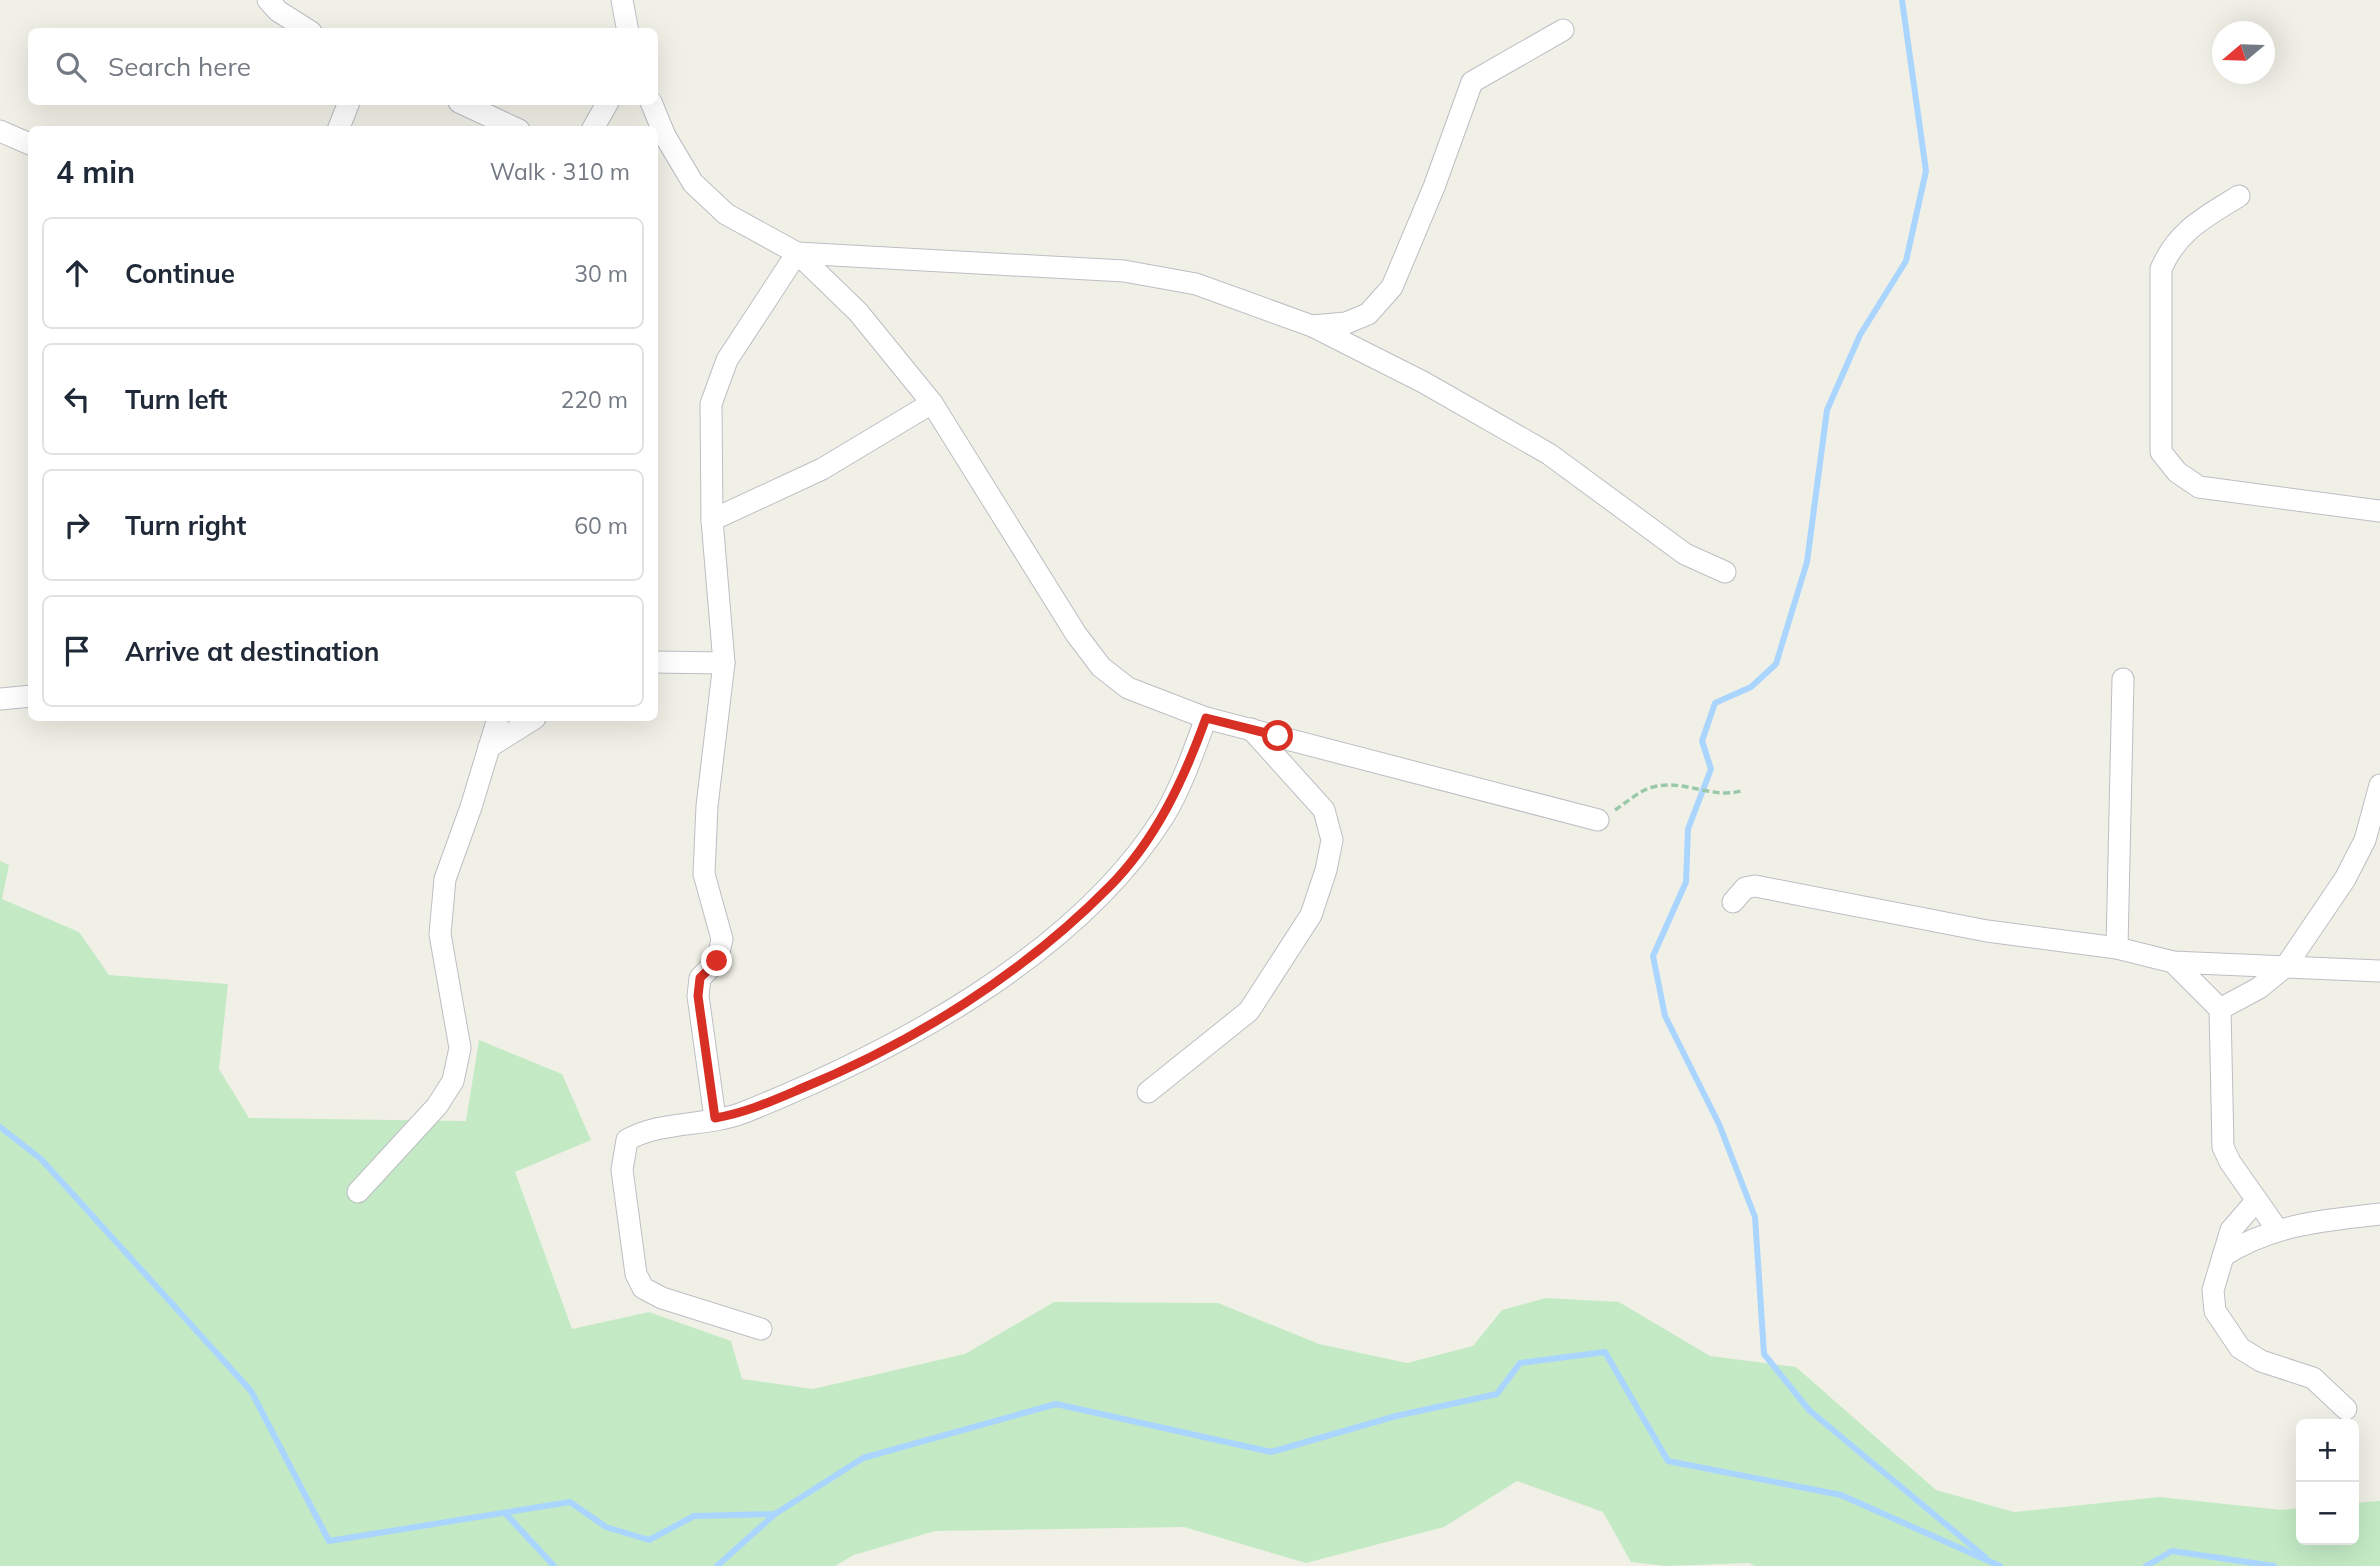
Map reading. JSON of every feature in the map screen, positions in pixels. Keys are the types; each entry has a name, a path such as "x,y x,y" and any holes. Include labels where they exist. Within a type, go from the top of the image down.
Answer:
{"street":[{"path":"268,0 278,11 305,28"},
{"path":"622,0 627,28"},
{"path":"1312,326 1346,323 1368,314 1392,287 1434,187 1472,82 1563,30"},
{"path":"340,126 348,105"},
{"path":"465,105 510,126"},
{"path":"594,126 606,105"},
{"path":"652,105 665,136 693,183 726,214 797,253 858,312 932,403 1076,634 1101,667 1128,688 1206,718 1598,820"},
{"path":"0,131 28,143"},
{"path":"2239,196 2202,219 2171,246 2161,269 2161,452 2177,472 2199,487 2380,511"},
{"path":"797,253 1124,271 1195,284 1312,326 1423,382 1549,454 1685,554 1725,572"},
{"path":"715,1118 698,996 700,978 717,961 722,939 704,874 707,806 724,663 712,520 710,404 718,378 797,253"},
{"path":"712,520 822,469 932,403"},
{"path":"658,662 724,663"},
{"path":"2117,948 2123,679"},
{"path":"0,699 28,696"},
{"path":"761,1329 662,1298 643,1288 636,1274 622,1170 627,1140 645,1130 740,1114 835,1074 900,1041 1021,963 1110,886 1164,815 1206,718"},
{"path":"358,1192 437,1106 453,1081 460,1048 440,934 445,878 497,721"},
{"path":"489,747 530,721"},
{"path":"1148,1092 1249,1011 1311,915 1326,870 1332,839 1324,810 1251,729"},
{"path":"2220,1009 2259,988 2286,966 2345,879 2365,840 2380,785"},
{"path":"1734,902 1745,888 1755,886 1987,931 2117,948 2173,961 2380,971"},
{"path":"2173,961 2220,1009 2223,1147 2256,1201 2277,1229"},
{"path":"2256,1201 2231,1230 2213,1290 2215,1311 2240,1348 2261,1360 2313,1378 2346,1409"},
{"path":"2223,1256 2277,1229 2321,1220 2380,1214"}],"path":[{"path":"1598,820 1652,787 1682,785 1725,796 1741,791"}],"green space":[{"path":"0,861 9,865 2,899 79,932 109,975 228,984 219,1069 249,1118 466,1121 479,1040 562,1074 591,1140 515,1172 572,1329 649,1312 731,1341 742,1379 813,1389 965,1354 1054,1302 1218,1303 1319,1344 1407,1363 1473,1346 1502,1310 1546,1298 1619,1302 1710,1356 1796,1367 1936,1490 2014,1512 2159,1497 2282,1510 2296,1509 2296,1545 2359,1545 2359,1503 2380,1501 2380,1566 1755,1566 1749,1563 1666,1566 1631,1562 1603,1512 1517,1481 1444,1527 1306,1563 1184,1527 935,1531 854,1555 835,1566 0,1566"}],"waterway":[{"path":"1902,0 1926,171 1906,261 1860,335 1827,410 1807,562 1776,664 1751,687 1715,703 1702,741 1711,769 1688,829 1686,882 1653,956 1665,1016 1719,1124 1755,1217 1764,1354 1809,1410 1985,1557"},
{"path":"0,1127 41,1159 251,1391 329,1541 570,1502 606,1527 649,1540 694,1516 775,1514 863,1458 1056,1404 1271,1452 1396,1416 1497,1394 1520,1363 1605,1352 1668,1461 1841,1495 2000,1566"},
{"path":"505,1513 554,1566"},
{"path":"717,1566 775,1514"},
{"path":"2146,1566 2172,1551 2274,1566"}],"route":[{"path":"717,961 700,978 698,996 715,1118 740,1114 835,1074 900,1041 971,998 1021,963 1110,886 1164,815 1191,758 1206,718 1278,736"}]}
